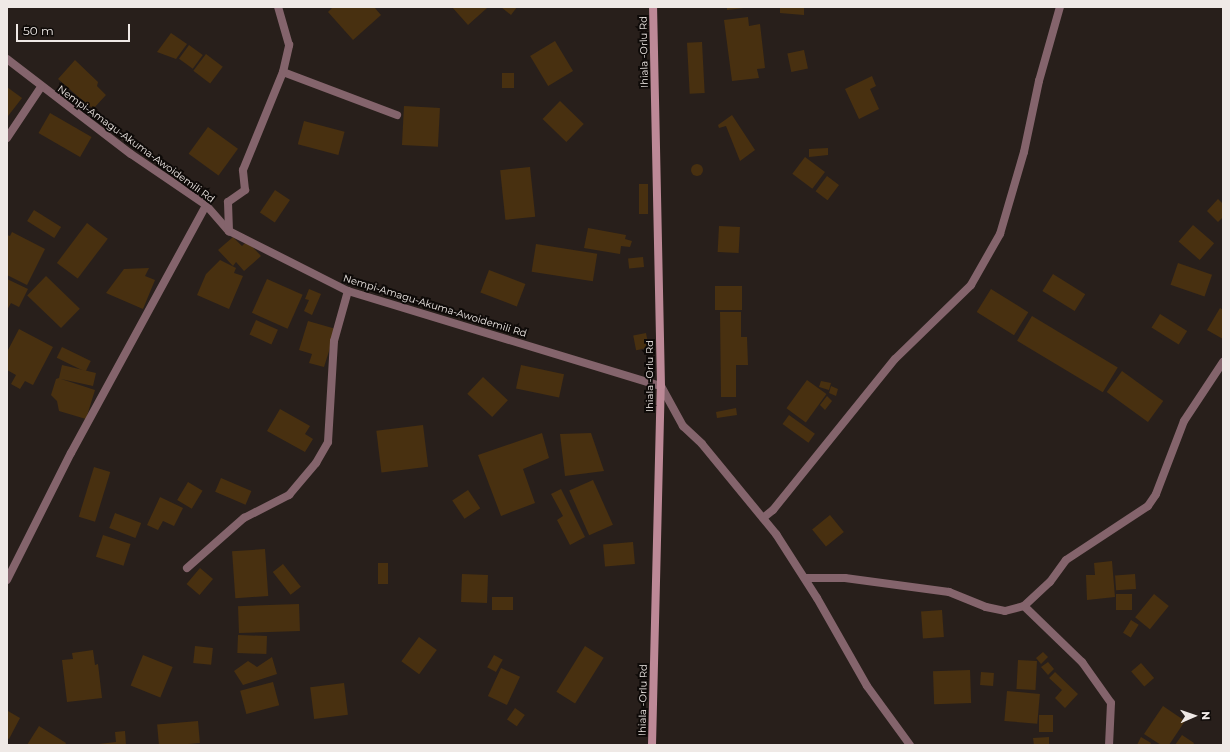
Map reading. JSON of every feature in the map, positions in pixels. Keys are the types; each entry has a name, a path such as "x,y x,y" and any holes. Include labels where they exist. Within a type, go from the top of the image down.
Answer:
{"main road":[{"name":"Ihiala -Orlu Rd","path":"652,745 661,386 653,7"}],"street":[{"path":"229,231 228,202 245,190 242,170 283,72 289,45 278,7"},
{"path":"763,518 777,504 896,359 971,285 1000,234 1024,152 1039,81 1060,7"},
{"name":"Nempi-Amagu-Akuma-Awoidemili Rd","path":"7,58 41,87 131,154 206,205 229,231 348,291 661,386"},
{"path":"283,72 397,115"},
{"path":"7,138 41,87"},
{"path":"7,580 75,446 206,205"},
{"path":"187,568 244,518 289,496 316,463 328,442 334,341 348,291"},
{"path":"805,578 845,578 941,591 1005,611 1024,606 1050,582 1066,560 1148,506 1156,494 1184,421 1223,362"},
{"path":"661,386 683,426 702,444 763,518 805,578 867,686 910,745"},
{"path":"1024,606 1082,662 1111,703 1109,745"}],"building":[{"path":"333,7 374,7 381,15 353,40 328,12"},
{"path":"452,7 486,7 487,8 468,25"},
{"path":"501,7 517,7 511,15"},
{"path":"727,7 744,7 744,8 727,10"},
{"path":"780,7 804,7 804,15 780,13"},
{"path":"748,17 749,26 760,24 765,68 757,69 759,78 732,81 724,20"},
{"path":"171,33 187,44 176,59 157,52"},
{"path":"555,41 573,71 548,86 530,56"},
{"path":"702,42 705,93 690,94 687,43"},
{"path":"189,45 203,55 193,69 179,59"},
{"path":"804,50 808,69 791,72 787,54"},
{"path":"206,54 223,67 210,83 193,71"},
{"path":"75,60 98,82 97,86 106,95 94,108 89,106 58,79"},
{"path":"502,73 514,73 514,88 502,88"},
{"path":"872,76 876,86 870,89 879,109 859,119 845,89"},
{"path":"7,87 22,98 8,116 7,116"},
{"path":"560,101 584,124 566,142 543,119"},
{"path":"404,106 440,108 438,147 402,145"},
{"path":"50,113 92,137 80,157 39,133"},
{"path":"732,115 755,150 740,161 726,126 719,128 718,125"},
{"path":"304,121 345,132 338,155 298,144"},
{"path":"208,127 238,149 219,175 189,154"},
{"path":"828,148 828,155 809,157 809,149"},
{"path":"805,157 825,172 812,189 792,174"},
{"path":"695,164 699,164 703,170 699,176 695,176 691,172 691,168"},
{"path":"530,167 535,217 505,220 500,170"},
{"path":"827,176 839,185 828,200 816,191"},
{"path":"639,184 648,184 648,214 639,214"},
{"path":"275,190 290,200 275,222 260,212"},
{"path":"1218,199 1223,204 1223,217 1218,222 1207,211"},
{"path":"34,210 61,227 54,238 27,221"},
{"path":"87,223 108,239 78,279 57,263"},
{"path":"1193,225 1214,243 1200,260 1179,242"},
{"path":"719,226 740,227 739,253 718,252"},
{"path":"588,228 626,235 625,239 632,241 630,247 621,246 620,254 584,248"},
{"path":"12,232 45,249 27,285 7,275 7,235 10,236"},
{"path":"233,237 242,246 247,241 261,256 244,271 236,262 233,266 218,250"},
{"path":"536,244 597,254 593,281 532,272"},
{"path":"643,257 644,267 629,269 628,259"},
{"path":"220,260 236,268 234,273 243,276 229,309 197,295 206,274"},
{"path":"1178,263 1212,275 1205,296 1171,285"},
{"path":"149,268 145,276 155,280 143,309 106,293 124,269"},
{"path":"489,270 525,284 517,306 480,292"},
{"path":"1053,274 1085,294 1075,311 1042,291"},
{"path":"46,276 80,309 61,328 27,295"},
{"path":"7,279 28,289 19,307 11,303 7,310"},
{"path":"267,279 303,295 288,329 252,313"},
{"path":"715,286 742,286 742,310 715,310"},
{"path":"309,289 321,294 312,315 304,311 309,300 305,299"},
{"path":"991,289 1028,312 1014,335 977,312"},
{"path":"1220,308 1223,310 1223,339 1207,330"},
{"path":"720,312 741,312 741,337 747,337 748,365 736,365 736,397 721,397"},
{"path":"1160,314 1187,331 1179,345 1152,328"},
{"path":"1032,316 1118,368 1103,392 1017,341"},
{"path":"256,320 278,330 271,344 249,335"},
{"path":"308,321 336,329 324,367 309,363 312,354 299,350"},
{"path":"19,329 53,347 33,385 25,381 20,389 11,384 16,375 7,370 7,352"},
{"path":"646,333 649,348 636,350 633,335"},
{"path":"62,347 91,361 86,372 57,358"},
{"path":"62,365 96,373 93,386 61,379 95,390 86,419 59,411 57,401 51,395 56,379 59,378"},
{"path":"521,365 564,374 559,398 516,388"},
{"path":"1122,371 1163,401 1148,422 1107,392"},
{"path":"483,377 508,400 492,417 467,394"},
{"path":"807,380 826,394 806,422 786,408"},
{"path":"821,381 831,383 829,390 819,387"},
{"path":"831,386 838,389 836,396 829,393"},
{"path":"827,396 832,401 825,410 820,405"},
{"path":"736,408 737,415 717,418 716,412"},
{"path":"280,409 310,426 305,434 313,439 305,452 267,431"},
{"path":"789,415 815,434 808,443 783,424"},
{"path":"423,425 428,467 381,472 376,431"},
{"path":"542,433 549,458 523,469 535,503 501,516 478,455"},
{"path":"591,433 604,471 565,476 560,434"},
{"path":"94,467 110,472 95,522 79,517"},
{"path":"221,478 251,491 246,505 215,492"},
{"path":"593,480 613,525 589,535 569,491"},
{"path":"188,482 203,491 192,509 177,500"},
{"path":"561,489 585,537 570,545 557,520 563,516 551,494"},
{"path":"468,490 480,508 465,519 452,501"},
{"path":"160,497 183,508 174,526 163,521 158,530 147,525"},
{"path":"115,513 141,523 135,538 109,528"},
{"path":"830,515 844,532 826,547 812,529"},
{"path":"103,535 131,544 123,566 96,557"},
{"path":"633,542 635,564 605,567 603,545"},
{"path":"265,549 268,596 235,598 232,551"},
{"path":"1112,561 1115,597 1087,600 1086,575 1095,575 1094,563"},
{"path":"378,563 388,563 388,584 378,584"},
{"path":"283,564 301,587 291,595 273,572"},
{"path":"200,568 213,579 200,595 187,584"},
{"path":"462,574 488,575 487,603 461,602"},
{"path":"1135,574 1136,589 1116,590 1115,575"},
{"path":"1116,594 1132,594 1132,610 1116,610"},
{"path":"1154,594 1169,606 1150,629 1135,617"},
{"path":"492,597 513,597 513,610 492,610"},
{"path":"299,604 300,631 239,633 238,606"},
{"path":"942,610 944,637 923,638 921,611"},
{"path":"1131,620 1139,625 1131,637 1123,633"},
{"path":"238,635 267,636 266,654 237,653"},
{"path":"419,637 437,650 419,674 401,661"},
{"path":"195,646 213,648 211,665 193,663"},
{"path":"585,646 604,658 575,703 556,692"},
{"path":"93,650 95,665 98,664 102,698 67,702 62,660 73,659 72,653"},
{"path":"1043,652 1048,657 1041,664 1036,658"},
{"path":"143,655 173,667 160,698 131,686"},
{"path":"494,655 503,660 496,672 487,667"},
{"path":"272,657 277,674 243,685 234,671 248,661 257,667"},
{"path":"1018,660 1037,661 1035,690 1016,689"},
{"path":"1048,662 1054,669 1048,675 1041,667"},
{"path":"1141,663 1154,678 1144,687 1131,672"},
{"path":"501,668 520,677 507,705 488,696"},
{"path":"970,670 971,703 934,704 933,671"},
{"path":"981,672 994,673 993,686 980,685"},
{"path":"1055,672 1078,694 1065,708 1055,698 1062,690 1049,678"},
{"path":"273,682 279,705 246,714 240,691"},
{"path":"344,683 348,715 314,719 310,687"},
{"path":"1007,691 1040,694 1037,724 1004,721"},
{"path":"1163,706 1185,721 1169,745 1161,745 1144,734"},
{"path":"515,708 525,715 517,726 507,719"},
{"path":"8,711 20,718 9,739 7,738"},
{"path":"1039,715 1053,715 1053,732 1039,732"},
{"path":"198,721 200,743 159,745 157,725"},
{"path":"39,726 66,743 65,745 27,745"},
{"path":"125,731 126,745 90,745 116,742 115,732"},
{"path":"1182,735 1194,743 1193,745 1175,745"},
{"path":"1049,737 1049,745 1034,745 1033,738"},
{"path":"1141,737 1151,743 1150,745 1137,745"}]}
